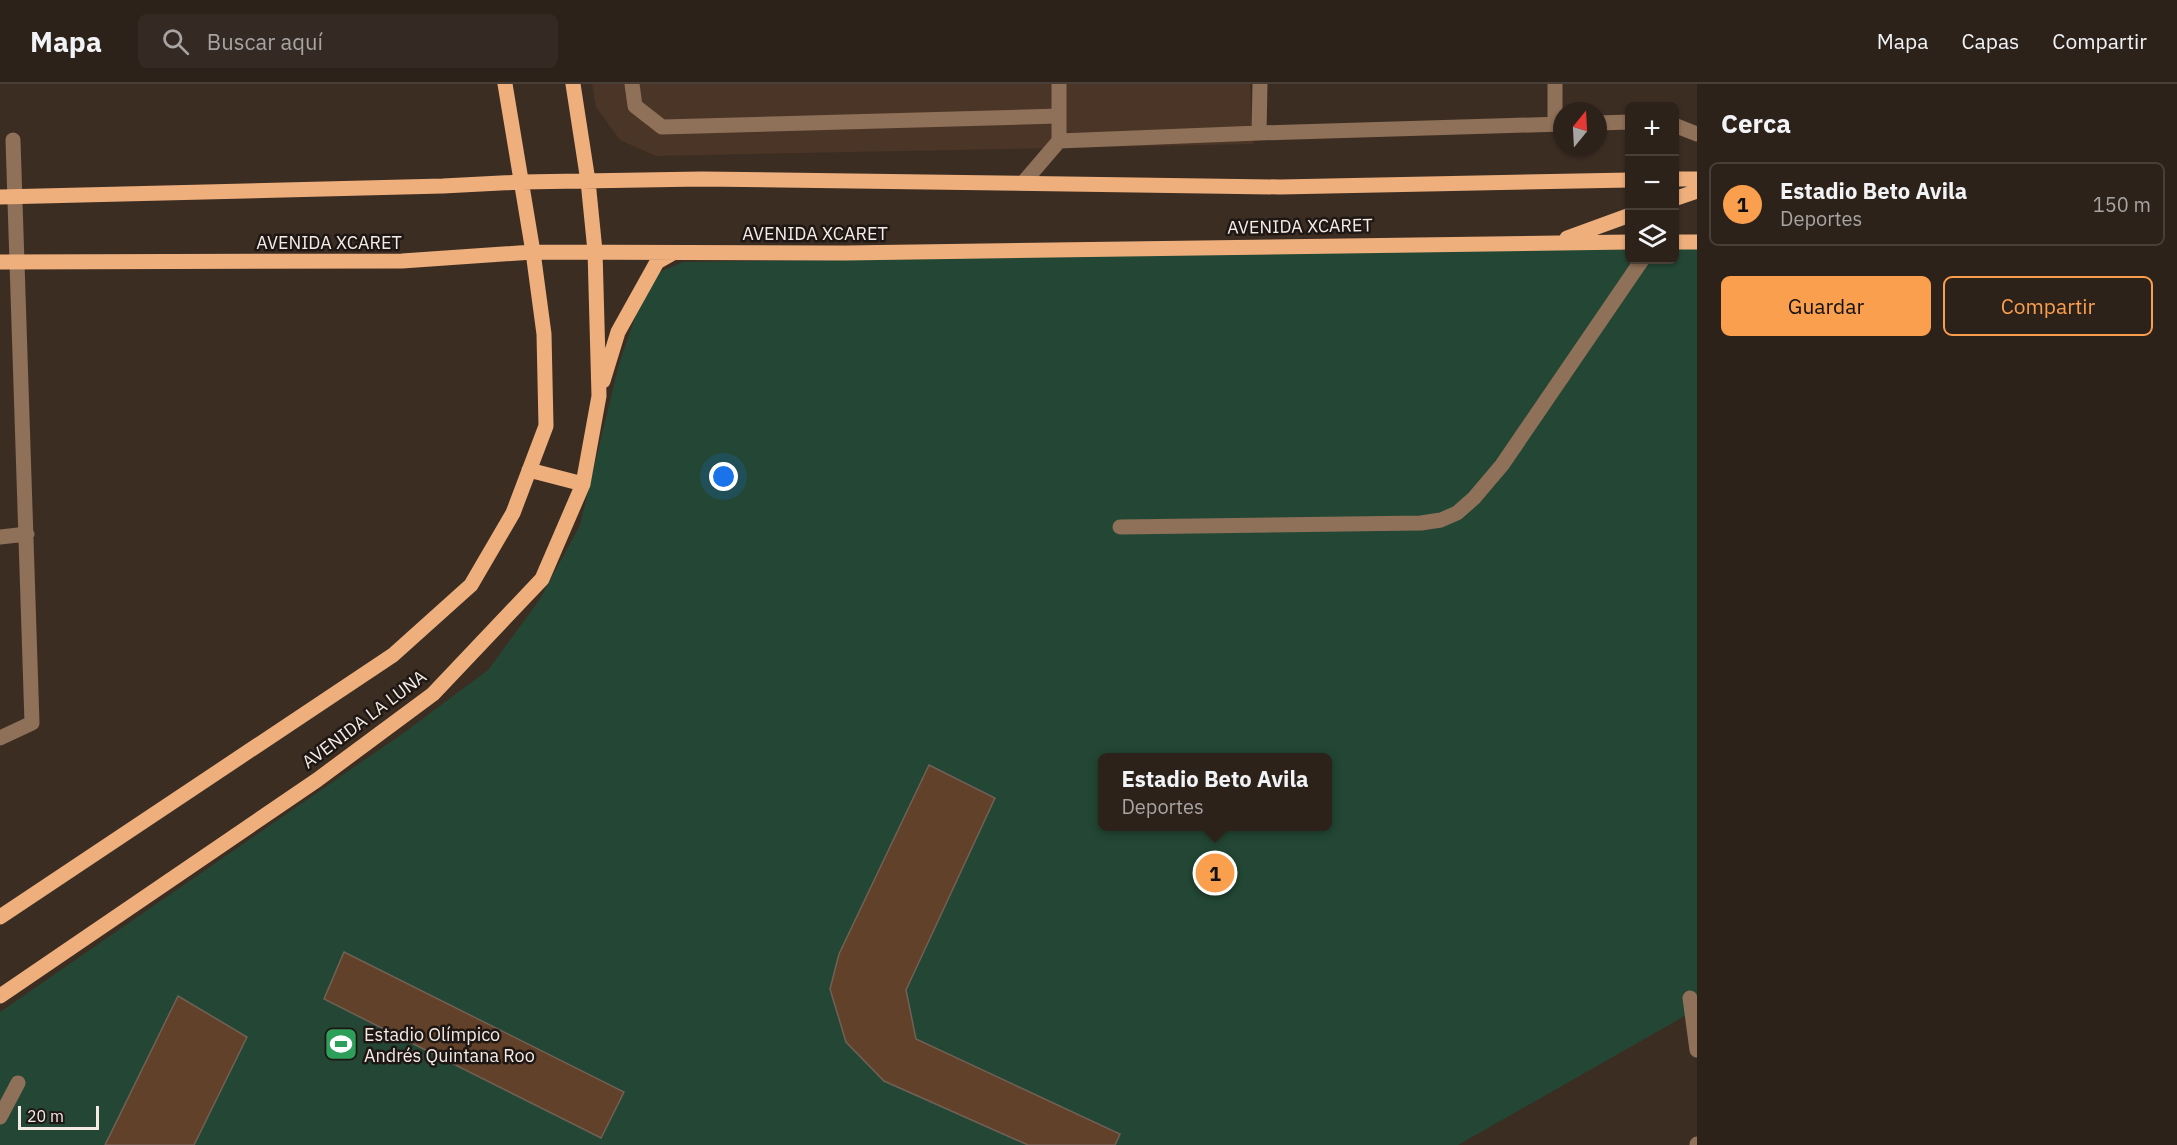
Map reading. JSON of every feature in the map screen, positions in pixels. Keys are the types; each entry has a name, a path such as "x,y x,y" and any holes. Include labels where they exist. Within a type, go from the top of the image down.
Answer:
{"main road":[{"name":"AVENIDA LA LUNA","path":"0,917 393,655 471,585 513,513 546,426 544,334 505,84"},
{"name":"AVENIDA LA LUNA","path":"0,996 317,780 433,694 542,579 583,484 599,396 595,251 588,181 573,84"},
{"path":"8,196 702,178 1280,187 1625,180"},
{"path":"1679,179 1697,179"},
{"path":"1679,197 1697,191"},
{"path":"1556,242 1625,216"},
{"name":"AVENIDA XCARET","path":"0,262 402,261 533,252 595,251 845,253 1625,242"},
{"path":"1679,242 1697,242"},
{"path":"599,396 618,332 657,262 676,251"},
{"path":"530,470 583,484"}],"street":[{"path":"632,84 635,106 662,127 1059,116"},
{"path":"1023,183 1059,141 1059,84"},
{"path":"1259,133 1260,84"},
{"path":"1555,84 1556,102"},
{"path":"1607,123 1625,122"},
{"path":"1059,141 1553,124"},
{"path":"1679,127 1697,134"},
{"path":"0,738 32,723 18,262 8,196 13,140"},
{"path":"1120,527 1421,523 1441,520 1457,513 1474,498 1502,465 1639,264"},
{"path":"0,537 27,534"},
{"path":"1690,998 1697,1050"},
{"path":"0,1092 18,1083 0,1117"}],"shaded area":[{"path":"592,84 1250,84 1253,144 656,156 620,140 596,107"}],"green space":[{"path":"1697,246 1697,1009 1458,1145 0,1145 0,1012 402,734 488,670 540,599 580,525 619,364 649,277 683,262 1625,247 1625,264 1679,264 1679,247"}],"building":[{"path":"929,765 995,798 906,990 916,1039 1120,1134 1115,1145 1028,1145 884,1081 846,1042 830,989 839,954"},
{"path":"344,952 624,1092 601,1138 324,999"},
{"path":"178,996 247,1037 194,1145 105,1145"}],"place":[{"name":"Estadio Beto Avila","path":"1215,873"},
{"name":"Estadio Olímpico Andrés Quintana Roo","path":"341,1044"}]}
